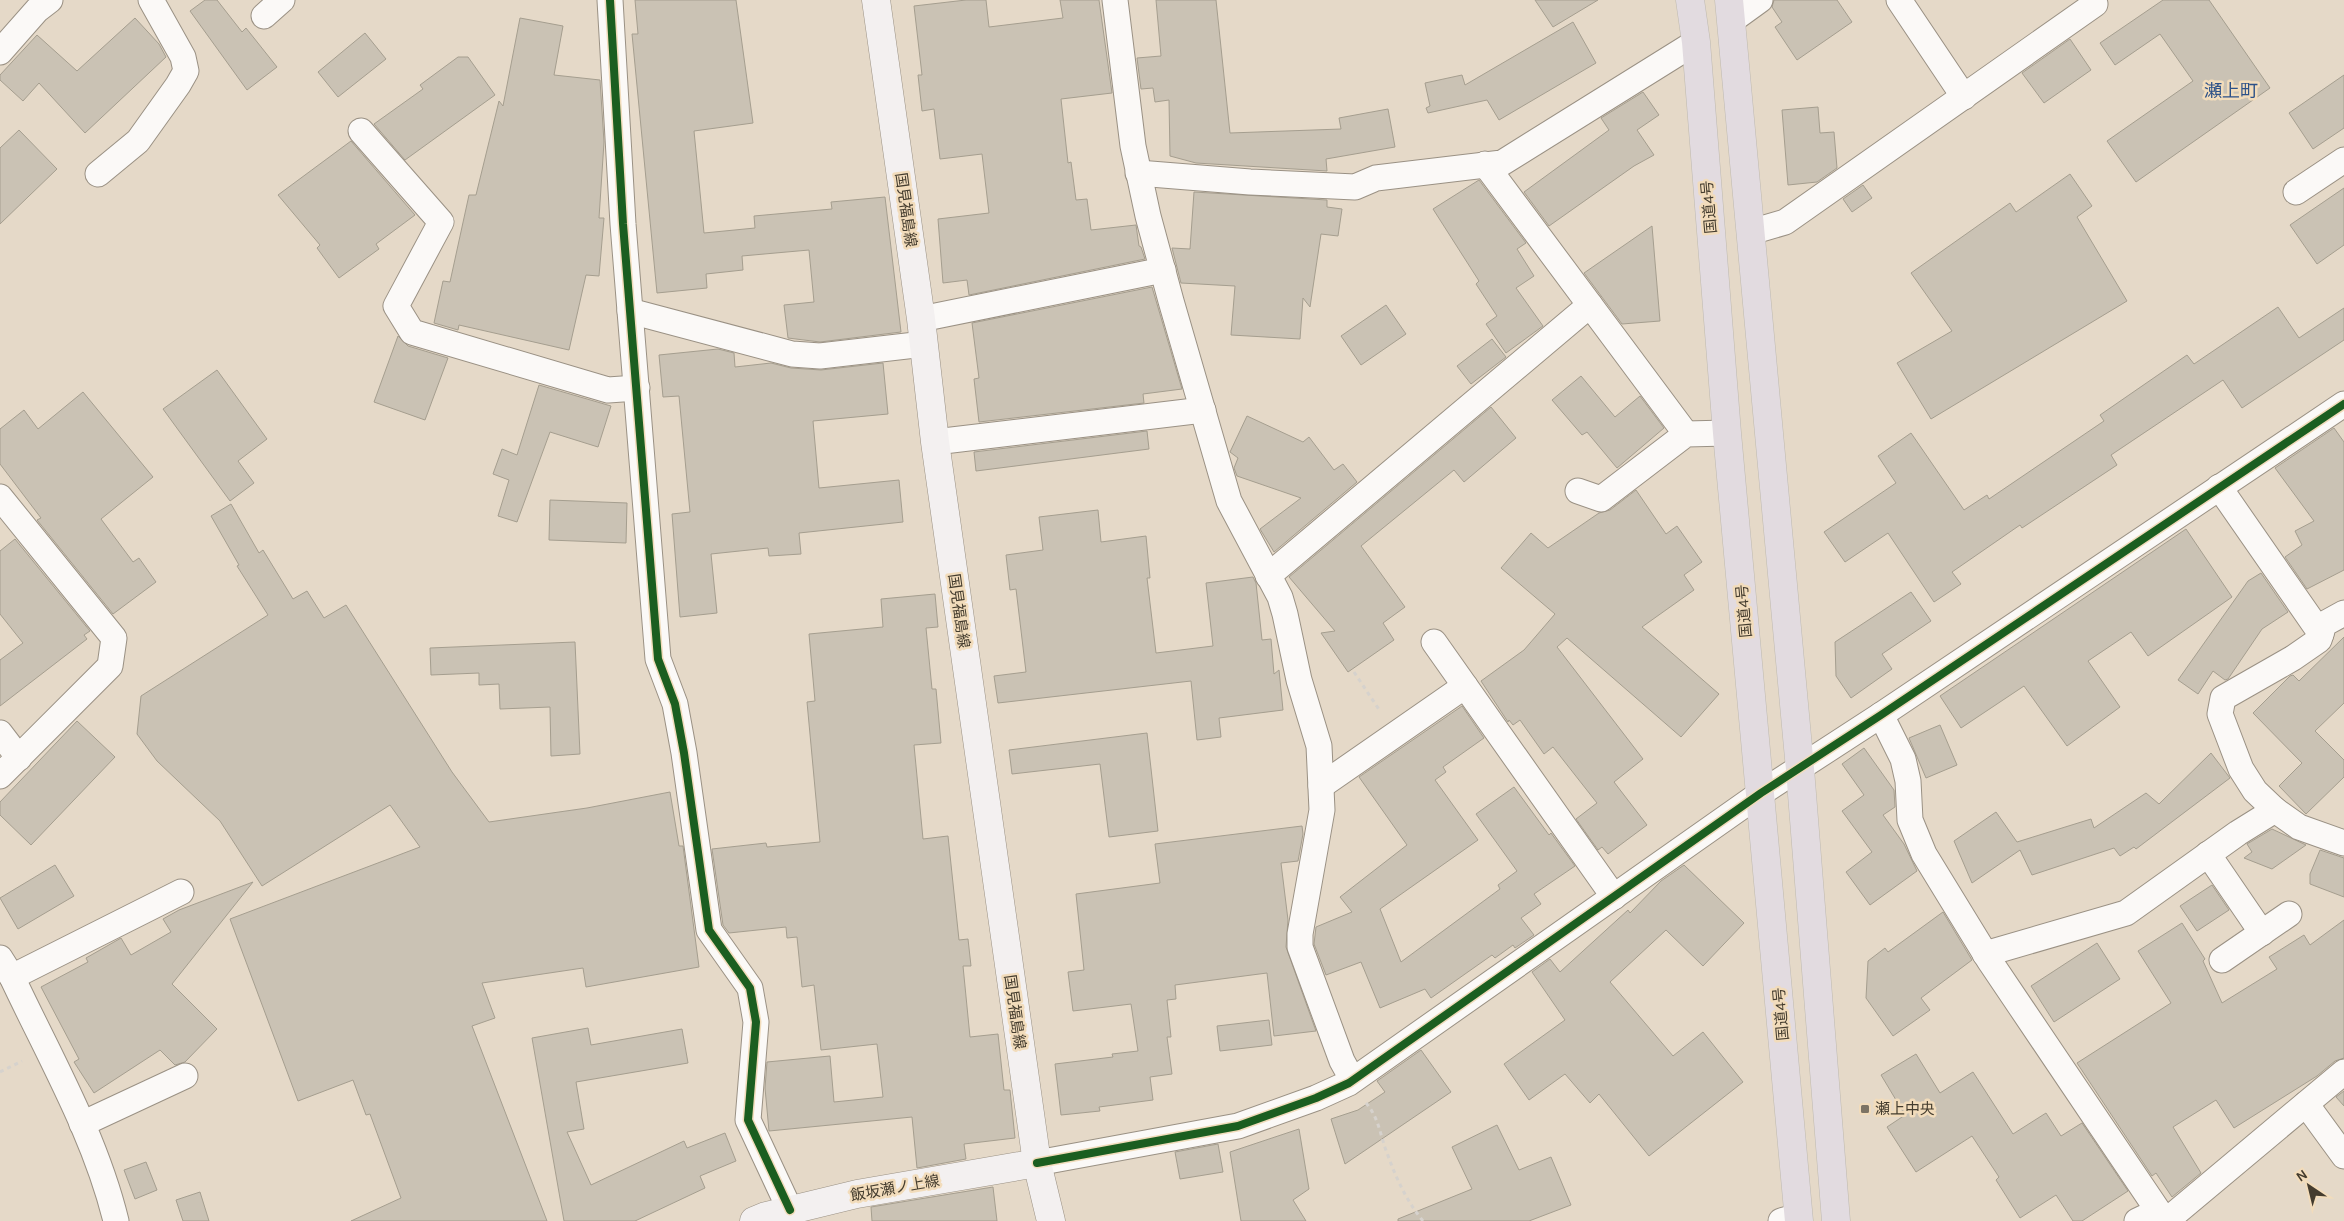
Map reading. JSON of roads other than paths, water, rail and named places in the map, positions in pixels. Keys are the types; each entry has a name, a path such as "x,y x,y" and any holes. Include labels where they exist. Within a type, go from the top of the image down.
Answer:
{"highway":[{"name":"国道4号","path":"1690,0 1696,42 1727,433 1761,793 1793,1219"},
{"path":"1730,10 1800,768 1836,1221"}],"main road":[{"name":"国見福島線","path":"876,0 922,331 935,442 1037,1163 1051,1221"},
{"name":"飯坂瀬ノ上線","path":"754,1221 790,1210 858,1194 1037,1163"}],"street":[{"path":"0,52 36,10 50,0"},
{"path":"98,174 138,141 178,85 186,70 183,57 151,0"},
{"path":"610,0 623,224 658,659 677,714 709,930 750,988 756,1022 748,1120 790,1210"},
{"path":"1115,0 1127,110 1138,173 1163,270 1230,502 1280,597 1299,680 1319,746 1322,810 1300,934 1300,947 1350,1081"},
{"path":"1730,10 1760,0"},
{"path":"1899,0 1964,97"},
{"path":"1752,232 1785,222 2095,4"},
{"path":"1138,173 1250,182 1355,187 1376,178 1502,162 1696,42"},
{"path":"361,131 441,222 396,306 412,332 608,390 637,388"},
{"path":"2296,192 2344,160"},
{"path":"1485,164 1686,434"},
{"path":"630,311 792,354 820,356 1163,270"},
{"path":"1268,576 1590,305"},
{"path":"1037,1163 1238,1126 1316,1098 1350,1081 1761,793 1882,715 2219,487 2343,406"},
{"path":"935,442 1203,410"},
{"path":"1578,491 1601,499 1686,434 1727,433"},
{"path":"2219,487 2321,634"},
{"path":"0,497 114,638 110,666 0,776"},
{"path":"2344,613 2324,624 2319,640 2305,650 2223,698 2220,714 2241,770 2255,791 2275,810 2299,828 2344,843"},
{"path":"1434,642 1614,897"},
{"path":"1321,786 1465,686"},
{"path":"1882,715 1903,759 1908,781 1910,820 1924,854 1985,954 2157,1218 2306,1104 2344,1072"},
{"path":"0,733 19,758"},
{"path":"1985,954 2126,913 2208,854 2275,810"},
{"path":"2208,854 2262,933"},
{"path":"116,1221 108,1190 82,1124 6,967 181,892"},
{"path":"2222,960 2288,914"},
{"path":"82,1124 185,1076"},
{"path":"2306,1104 2344,1156"}],"place":[{"name":"瀬上中央","path":"1865,1109"}],"district":[{"name":"瀬上町","path":"2231,91"}]}
